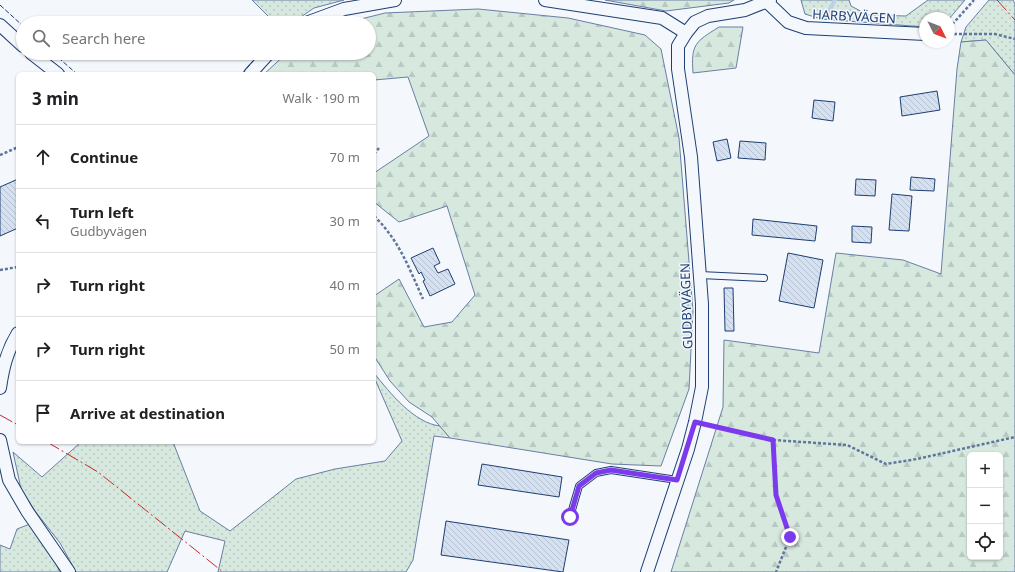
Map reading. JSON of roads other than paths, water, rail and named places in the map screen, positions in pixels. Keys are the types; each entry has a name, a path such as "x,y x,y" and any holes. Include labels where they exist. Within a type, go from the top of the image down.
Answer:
{"street":[{"path":"325,16 344,9 395,0"},
{"path":"545,0 662,18 686,33"},
{"name":"HARBYVÄGEN","path":"686,33 695,22 708,16 746,10 769,1 788,22 806,28 919,34"},
{"path":"0,25 16,40"},
{"name":"GUDBYVÄGEN","path":"647,572 695,422 702,387 702,304 700,275 691,157 678,69 678,46 686,33"},
{"path":"40,60 55,72"},
{"path":"252,72 262,60"},
{"path":"0,388 4,364 10,346 16,336"},
{"path":"0,440 9,480 27,510 69,572"}],"lane":[{"path":"700,275 764,278"},
{"path":"570,517 579,486 596,473 611,470 677,480"}],"waterway":[{"path":"828,13 835,0"}]}
